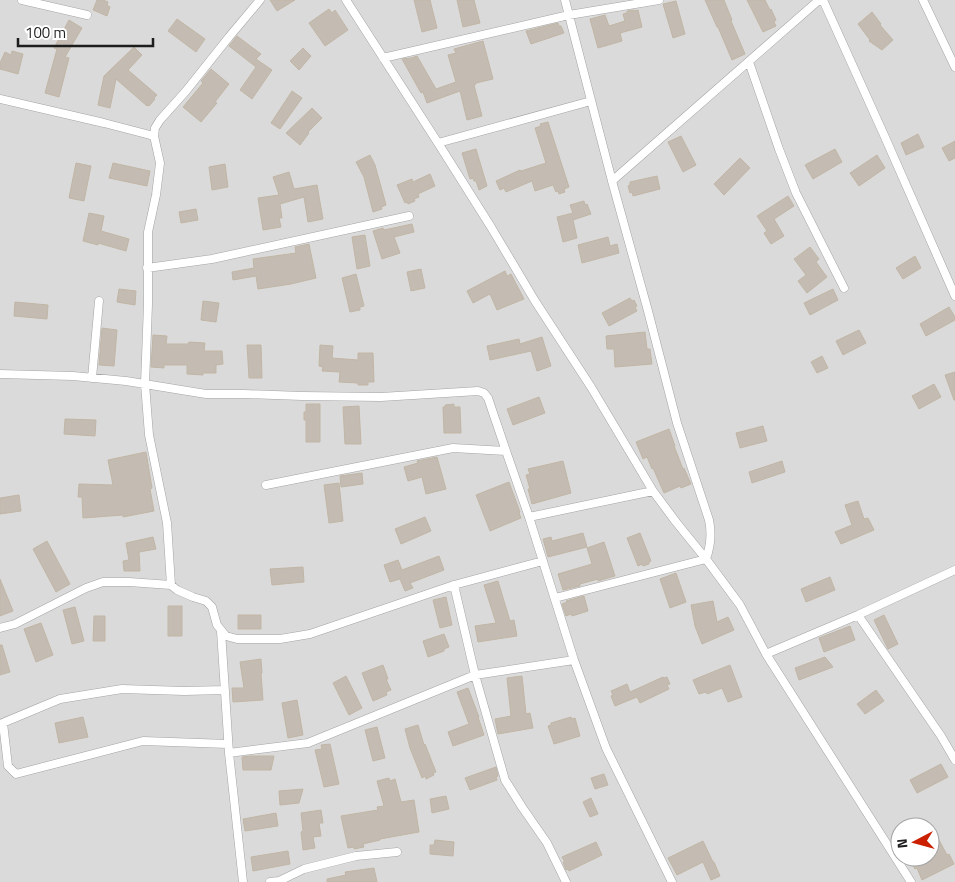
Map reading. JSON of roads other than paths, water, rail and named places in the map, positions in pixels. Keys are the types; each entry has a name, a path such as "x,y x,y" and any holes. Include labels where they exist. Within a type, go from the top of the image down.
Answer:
{"street":[{"path":"22,0 87,15"},
{"path":"170,585 167,522 155,468 145,384 148,232 156,195 160,163 154,136 155,128 260,0"},
{"path":"346,0 491,227 535,301 591,387 653,491 740,605 766,654 911,882"},
{"path":"565,0 677,423 709,520 711,544 706,559"},
{"path":"383,58 569,15 659,0"},
{"path":"612,181 821,0 884,135 955,296"},
{"path":"924,0 955,67"},
{"path":"749,62 778,149 796,193 844,288"},
{"path":"0,99 154,136"},
{"path":"438,143 591,101"},
{"path":"147,268 212,259 409,216"},
{"path":"92,378 99,301"},
{"path":"0,374 73,376 145,384 206,394 381,397 478,391 484,393 488,398 529,517 574,660 606,748 672,882"},
{"path":"266,485 453,448 506,452"},
{"path":"529,517 653,491"},
{"path":"555,598 706,559"},
{"path":"0,628 14,624 86,588 103,582 129,582 170,585 193,598 206,601 212,607 217,625 226,636 242,639 280,639 310,634 454,586 543,561"},
{"path":"766,654 858,615 955,570"},
{"path":"454,586 475,675 506,780 547,843 566,882"},
{"path":"858,615 955,760"},
{"path":"221,631 228,744 243,882"},
{"path":"229,753 308,743 475,675 574,660"},
{"path":"225,690 122,689 60,698 2,723 8,766 16,774 143,741 228,744"},
{"path":"270,882 279,881 304,869 356,856 397,852"}]}
